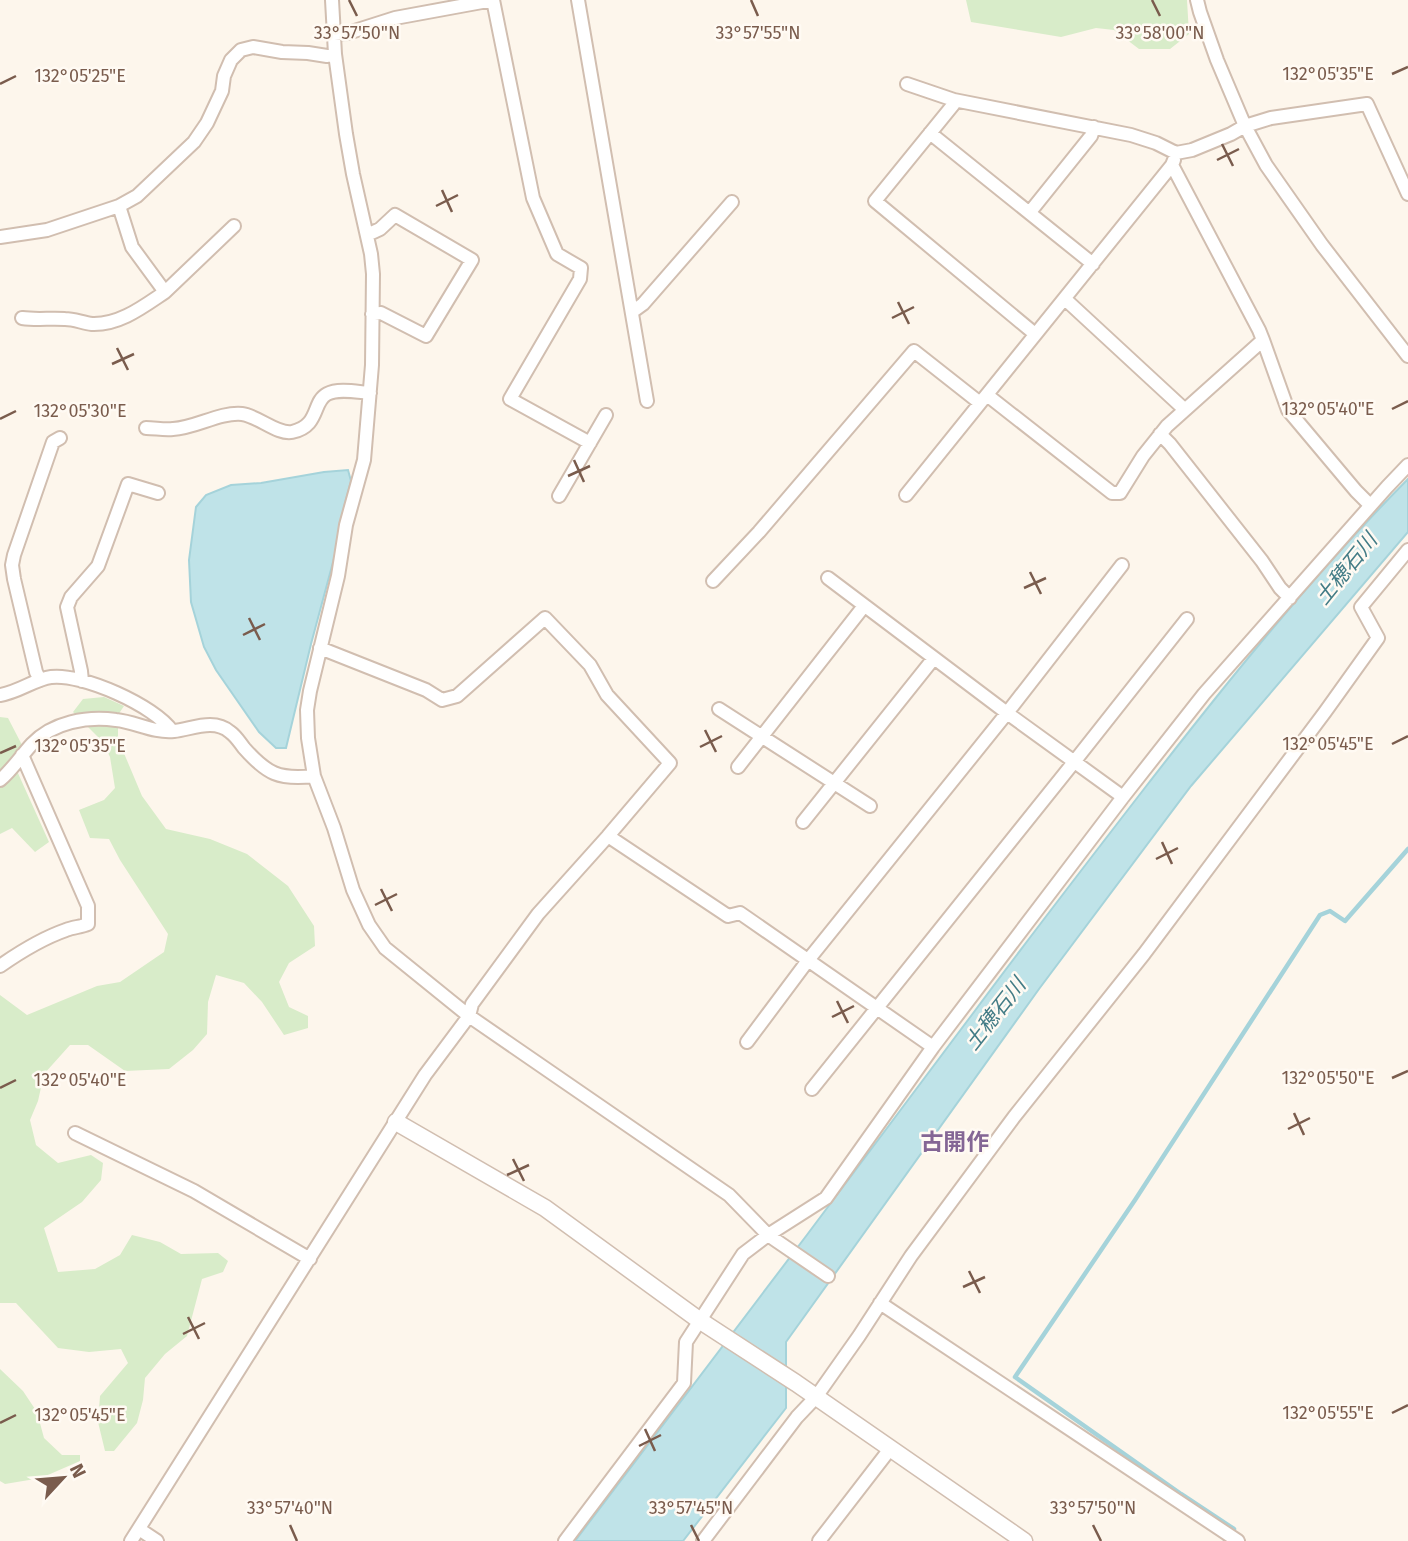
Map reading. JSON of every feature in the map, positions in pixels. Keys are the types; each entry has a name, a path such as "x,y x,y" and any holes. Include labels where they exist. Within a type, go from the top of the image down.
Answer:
{"street":[{"path":"332,0 335,54 345,134 373,275 370,393 364,460 346,525 338,576 307,710 314,776 354,890 369,925 385,948 397,959 469,1016 729,1195 768,1234 828,1276"},
{"path":"334,34 348,33 395,18 493,0 533,198 557,254 581,268 580,279 510,399 590,443"},
{"path":"578,0 647,401"},
{"path":"1197,0 1217,60 1245,126 1266,165 1303,219 1408,356"},
{"path":"0,237 47,230 119,206 137,195 194,142 207,123 222,91 223,76 231,60 241,50 253,47 327,56 335,54"},
{"path":"907,84 954,100 1131,135 1174,159 1180,176 1259,330 1288,410 1370,505"},
{"path":"954,100 953,105 875,201 1035,334"},
{"path":"906,495 1093,264 1174,159 1245,126 1271,118 1367,104 1408,194"},
{"path":"1030,212 1091,136 1094,127"},
{"path":"930,133 1093,264"},
{"path":"632,312 643,304 732,202"},
{"path":"119,206 132,247 166,292"},
{"path":"366,235 380,229 395,215 472,260 426,336 382,313 372,314"},
{"path":"22,318 65,319 93,324 127,316 166,292 234,226"},
{"path":"1065,299 1184,409"},
{"path":"713,581 759,532 914,351 1112,493 1120,493 1160,434 1184,409 1263,340"},
{"path":"146,428 173,429 242,414 258,418 288,433 300,430 312,421 322,397 329,393 370,393"},
{"path":"559,496 606,415"},
{"path":"1160,434 1262,561 1280,588 1290,597"},
{"path":"40,680 12,565 52,442 60,438"},
{"path":"565,1541 684,1382 685,1342 743,1254 768,1234 826,1198 933,1047 1204,694 1408,464"},
{"path":"82,681 67,607 71,597 98,566 128,484 158,493"},
{"path":"703,1541 797,1417 816,1397 911,1256 1014,1117 1144,954 1378,638 1361,607 1408,550"},
{"path":"747,1042 1122,565"},
{"path":"828,578 1123,797"},
{"path":"738,768 864,606"},
{"path":"131,1541 425,1075 469,1016 472,1004 538,914 670,763 607,695 590,665 545,618 457,696 442,700 426,690 320,648"},
{"path":"812,1089 1186,619"},
{"path":"803,822 934,658"},
{"path":"0,695 57,676 82,681 129,697 157,715 172,731"},
{"path":"719,709 870,806"},
{"path":"0,780 34,742 63,725 80,719 117,720 153,730 172,731 206,725 219,726 230,731 260,764 272,773 293,778 314,776"},
{"path":"0,966 44,940 68,929 88,924 88,906 22,755"},
{"path":"608,836 727,916 740,913 933,1047"},
{"path":"396,1122 545,1208 699,1320 796,1383 1024,1541"},
{"path":"75,1133 194,1191 310,1259"},
{"path":"880,1303 1238,1541"},
{"path":"819,1541 890,1449"},
{"path":"139,1529 157,1541"}],"green space":[{"path":"966,0 1187,0 1189,34 1170,49 1139,49 1114,30 1096,28 1061,37 971,22"},
{"path":"104,697 124,706 118,715 118,739 142,796 166,829 210,839 247,854 288,886 314,926 315,946 289,963 279,982 289,1007 308,1016 308,1028 284,1035 262,1002 244,983 216,975 208,1002 207,1034 193,1050 169,1069 125,1071 88,1045 70,1045 44,1074 38,1101 30,1120 36,1145 58,1163 91,1155 103,1163 101,1180 82,1202 44,1228 58,1272 95,1269 120,1255 132,1235 160,1242 181,1254 218,1253 228,1261 223,1272 202,1279 187,1336 165,1354 145,1378 137,1423 114,1451 105,1451 98,1422 100,1396 128,1363 121,1349 89,1352 58,1348 16,1303 0,1303 0,995 27,1015 97,986 120,982 164,952 168,934 109,839 90,838 79,810 104,800 115,788 110,757 103,742 73,712 83,699"},
{"path":"0,717 8,718 22,745 17,771 49,842 35,852 12,828 0,834"},
{"path":"0,1369 23,1391 37,1412 44,1438 62,1455 80,1455 80,1461 41,1478 5,1484 0,1481"}],"water":[{"path":"348,470 351,481 336,551 286,748 276,748 259,732 216,670 204,647 191,602 189,560 196,507 206,495 231,485"},
{"name":"土穂石川","path":"1408,479 1408,532 1191,786 1039,989 786,1342 786,1408 683,1541 575,1541 1035,930 1175,749 1304,592"}],"waterway":[{"path":"1225,1541 1234,1529 1015,1377 1135,1200 1320,915 1330,911 1345,921 1408,849"}],"district":[{"name":"古開作","path":"955,1142"}]}
